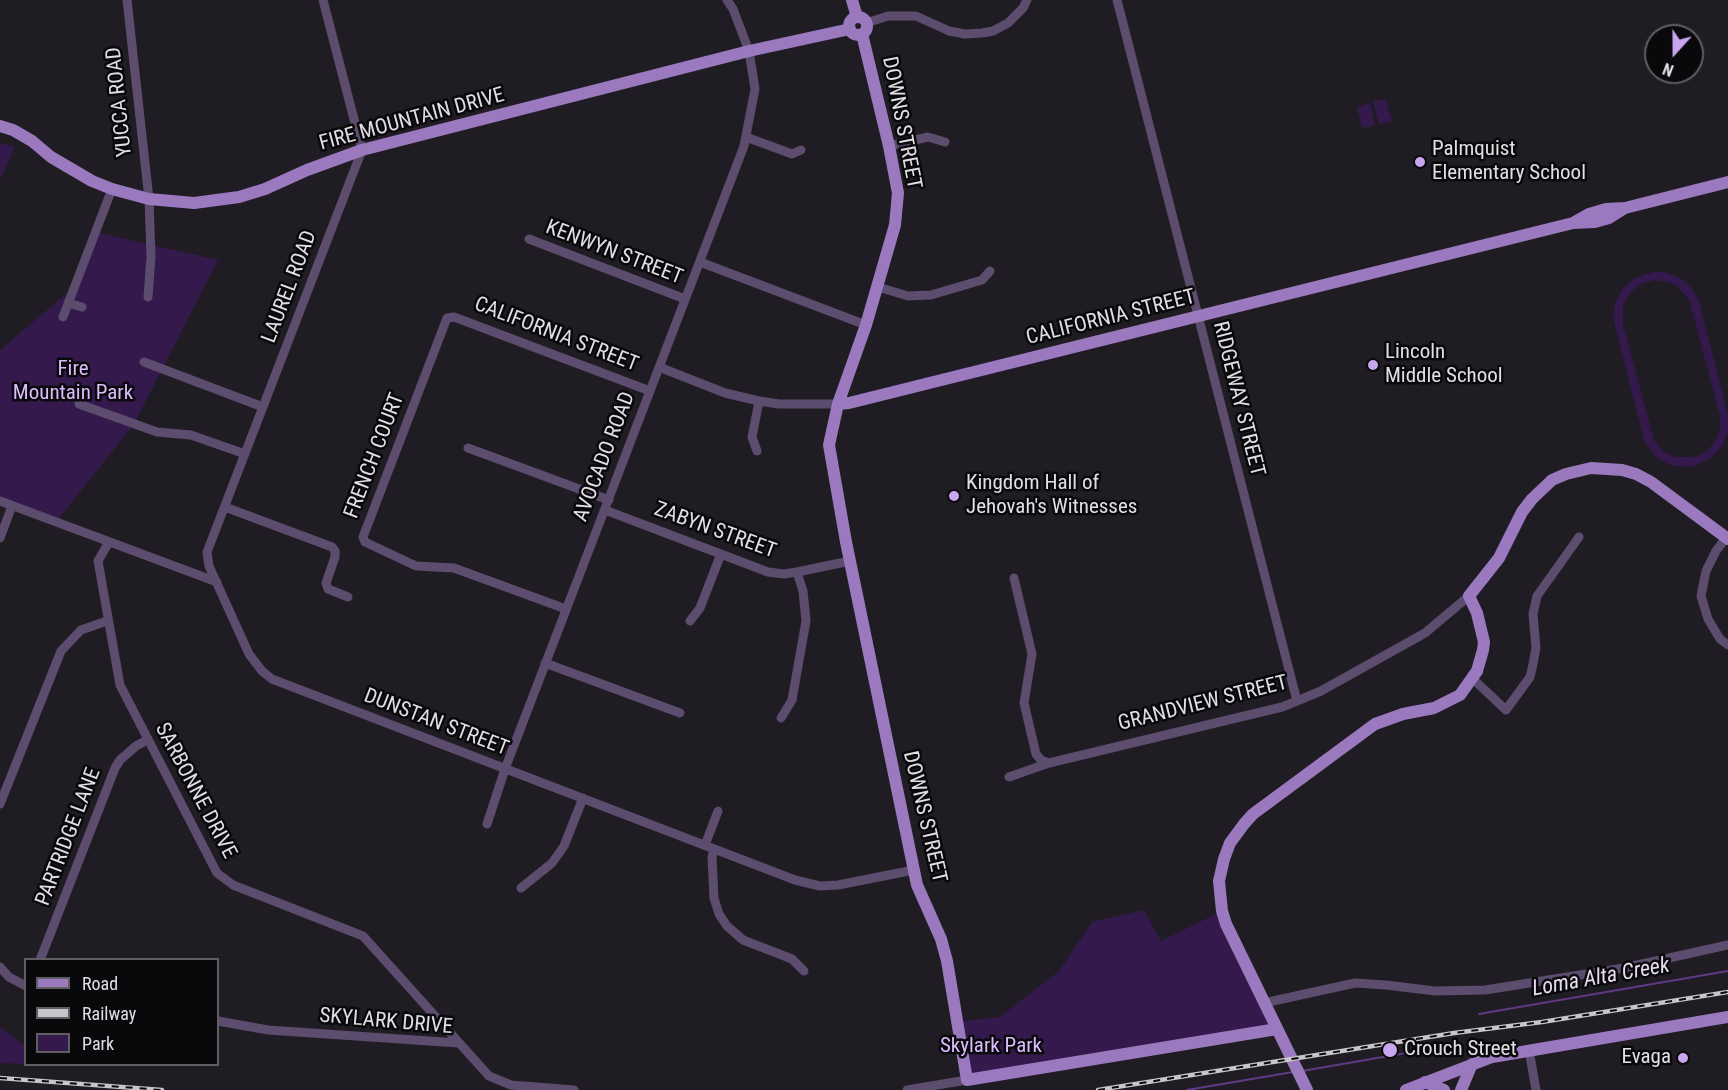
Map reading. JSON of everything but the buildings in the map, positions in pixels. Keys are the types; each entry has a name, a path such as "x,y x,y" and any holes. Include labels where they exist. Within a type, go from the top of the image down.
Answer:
{"main road":[{"name":"DOWNS STREET","path":"852,0 862,25 898,193 895,225 866,325 838,404 829,445 850,561 917,885 941,939 967,1080"},
{"name":"FIRE MOUNTAIN DRIVE","path":"0,126 13,130 32,141 51,157 92,181 111,189 149,199 194,203 238,197 265,189 307,170 362,150 749,51 850,28 850,22 862,25"},
{"name":"CALIFORNIA STREET","path":"838,404 1109,337 1200,317 1573,223 1589,214 1606,209 1625,208 1728,182"},
{"name":"GRANDVIEW STREET","path":"1469,596 1498,558 1522,512 1532,499 1552,480 1591,468 1622,470 1636,474 1651,482 1727,539"},
{"path":"1305,1085 1226,924 1222,911 1219,881 1230,843 1253,814 1360,733 1375,724 1403,714 1434,708 1460,695 1477,671 1484,642 1477,613 1469,596"},
{"path":"1406,1090 1492,1057 1728,1017"},
{"path":"967,1080 1277,1029"},
{"path":"1461,1090 1472,1064"},
{"path":"1425,1082 1444,1090"}],"street":[{"name":"YUCCA ROAD","path":"127,0 149,199 151,257 148,297"},
{"path":"323,0 362,150"},
{"name":"AVOCADO ROAD","path":"487,824 545,663 744,146 755,89 749,51 733,9 727,0"},
{"path":"862,25 888,16 916,16 949,31 965,34 982,33 993,31 1008,23 1023,8 1027,0"},
{"name":"RIDGEWAY STREET","path":"1117,0 1297,701"},
{"path":"746,137 792,154 801,150"},
{"path":"889,146 928,137 945,142"},
{"name":"LAUREL ROAD","path":"217,582 209,566 207,552 362,150"},
{"path":"63,317 111,189"},
{"name":"KENWYN STREET","path":"529,239 686,299"},
{"path":"700,262 866,325"},
{"path":"878,287 908,296 931,295 982,280 990,271"},
{"path":"68,303 82,308"},
{"name":"CALIFORNIA STREET","path":"447,318 454,317 650,391"},
{"name":"FRENCH COURT","path":"447,318 363,537 365,542 416,566 454,568 567,609"},
{"path":"144,362 263,407"},
{"name":"CALIFORNIA STREET","path":"659,367 725,393 759,401 838,404"},
{"path":"757,451 752,437 759,401"},
{"path":"79,404 157,432 191,435 245,454"},
{"path":"468,448 609,500"},
{"path":"0,501 217,582"},
{"path":"0,538 12,506"},
{"path":"225,507 332,547 335,551 335,558 326,583 328,589 348,597"},
{"name":"ZABYN STREET","path":"605,510 768,572 784,574 850,561"},
{"path":"1473,679 1506,710 1530,677 1536,648 1533,614 1537,596 1579,537"},
{"path":"1727,539 1716,551 1706,571 1701,596 1708,620 1720,639 1728,645"},
{"name":"SARBONNE DRIVE","path":"108,542 98,561 120,686 217,873 233,885 363,936 458,1043"},
{"path":"690,621 700,608 721,554"},
{"path":"781,718 792,700 806,621 803,591 797,572"},
{"path":"1014,579 1032,654 1024,703 1036,754 1041,760 1049,763"},
{"name":"DUNSTAN STREET","path":"217,582 249,654 262,671 272,679 795,880 820,886 838,885 914,870"},
{"name":"GRANDVIEW STREET","path":"1009,777 1049,763 1282,707 1321,691 1425,633 1469,596"},
{"path":"0,804 61,651 81,630 107,621"},
{"path":"545,663 680,713"},
{"name":"PARTRIDGE LANE","path":"41,958 115,768 120,759 147,740"},
{"path":"522,888 552,862 564,846 583,798"},
{"path":"718,811 710,847 714,898 719,914 727,926 743,940 792,959 804,971"},
{"path":"1264,1003 1355,983 1386,984 1435,991 1485,990 1624,968 1728,945"},
{"path":"0,967 9,977 24,985"},
{"name":"SKYLARK DRIVE","path":"219,1021 268,1030 458,1043 483,1071 501,1082 511,1085 574,1090"},
{"path":"1529,1050 1536,1090"},
{"path":"907,1090 967,1080"}],"green space":[{"path":"1386,99 1392,121 1379,124 1373,102"},
{"path":"1370,103 1375,125 1362,128 1357,107"},
{"path":"0,143 15,147 0,180"},
{"name":"Fire Mountain Park","path":"95,232 218,260 134,424 56,522 0,501 0,350 73,288"},
{"path":"1654,272 1664,272 1680,278 1691,287 1698,298 1728,415 1728,431 1723,445 1712,457 1695,466 1670,465 1655,456 1645,443 1613,318 1615,302 1624,287 1635,278","holes":["1655,280 1675,284 1689,299 1720,416 1720,427 1716,440 1707,451 1695,457 1674,457 1663,451 1654,440 1623,324 1623,305 1631,292 1641,284"]},
{"name":"Skylark Park","path":"1144,910 1161,941 1222,911 1277,1029 967,1080 957,1022 1000,1017 1059,971 1092,922"},
{"path":"0,1027 24,1045 24,1064 0,1063"}],"waterway":[{"name":"Loma Alta Creek","path":"1479,1014 1728,971"},
{"name":"Loma Alta Creek","path":"1302,1071 1406,1053"},
{"name":"Loma Alta Creek","path":"1187,1090 1293,1072"}],"railway":[{"path":"1098,1090 1728,992"},
{"path":"0,1078 162,1090"}],"place":[{"name":"Palmquist Elementary School","path":"1420,162"},
{"name":"Lincoln Middle School","path":"1373,365"},
{"name":"Kingdom Hall of Jehovah's Witnesses","path":"954,496"},
{"name":"Crouch Street","path":"1390,1050"},
{"name":"Evaga","path":"1683,1058"}]}
